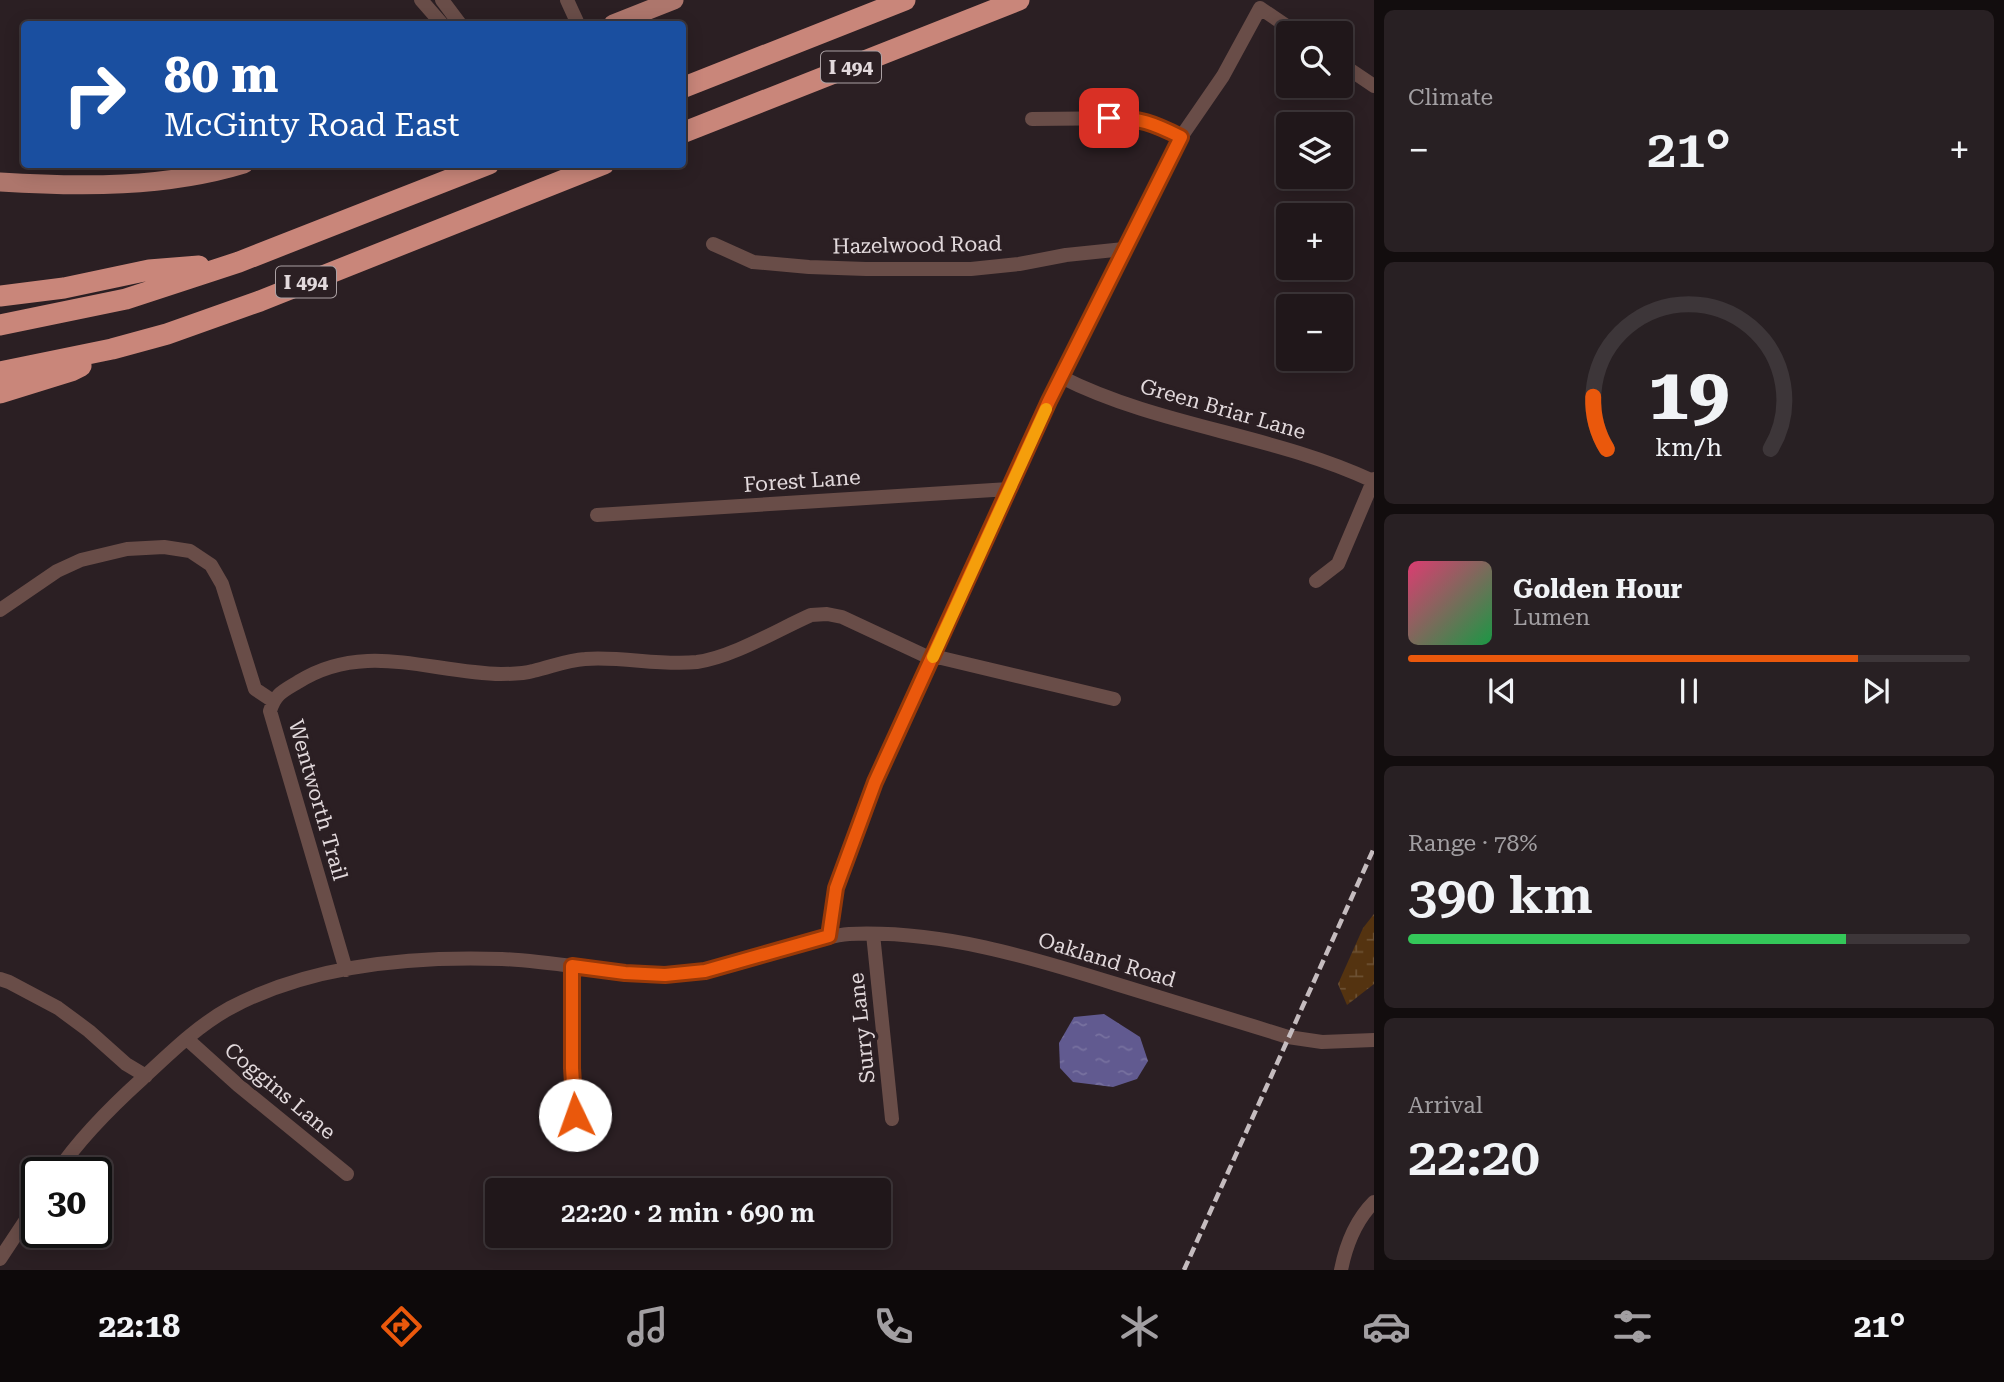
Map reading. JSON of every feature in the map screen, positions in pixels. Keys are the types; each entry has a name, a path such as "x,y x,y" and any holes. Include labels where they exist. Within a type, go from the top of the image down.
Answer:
{"highway":[{"name":"I 494","path":"686,87 905,0"},
{"name":"I 494","path":"686,131 1019,0"},
{"name":"I 494","path":"0,325 126,299 239,262 479,168"},
{"name":"I 494","path":"0,372 112,349 167,334 260,301 594,168"},
{"path":"0,296 64,288 149,270 239,262"},
{"path":"0,393 71,371 112,349"}],"main road":[{"path":"621,21 674,0"},
{"path":"0,182 55,186 116,184 175,178 224,168"}],"street":[{"path":"421,0 439,21"},
{"path":"442,0 458,21"},
{"path":"567,0 577,21"},
{"path":"827,937 836,888 870,794 1061,377 1124,249 1181,137 1223,76 1260,8 1279,21"},
{"path":"1353,72 1374,86"},
{"path":"1032,119 1135,118 1181,137"},
{"name":"Hazelwood Road","path":"713,244 753,262 866,269 971,269 1124,249"},
{"name":"Green Briar Lane","path":"1061,377 1154,414 1320,460 1373,480"},
{"path":"1316,581 1338,564 1373,480"},
{"name":"Forest Lane","path":"597,515 1009,489"},
{"path":"0,610 57,571 81,560 127,549 164,547 190,551 211,565 222,584 256,688 273,701"},
{"name":"Wentworth Trail","path":"346,970 270,712 273,701 280,693 305,677 334,666 364,660 399,661 503,674 532,672 567,661 589,658 678,663 699,661 720,656 811,615 827,614 842,617 932,657 1114,699"},
{"name":"Oakland Road","path":"69,1157 94,1126 146,1076 187,1039 228,1009 295,981 346,970 447,958 505,959 665,975 705,971 827,937 873,934 935,938 1026,957 1288,1037 1322,1042 1374,1040"},
{"name":"Surry Lane","path":"873,934 892,1119"},
{"path":"572,966 572,1068 576,1138"},
{"path":"0,979 58,1008 89,1031 125,1064 146,1076"},
{"name":"Coggins Lane","path":"187,1039 238,1085 347,1174"},
{"path":"1341,1270 1353,1233 1366,1210 1374,1202"},
{"path":"0,1259 21,1227"}],"green space":[{"path":"1374,914 1374,984 1347,1005 1338,984 1363,928"}],"water":[{"path":"1104,1014 1140,1037 1148,1061 1137,1079 1113,1087 1073,1082 1060,1068 1059,1043 1074,1017"}],"railway":[{"path":"1184,1270 1374,848"}],"slow traffic":[{"path":"933,657 1046,409"}],"route":[{"path":"575,1115 572,966 665,975 705,971 829,936 836,888 875,782 1049,401 1181,137 1135,118 1109,118"}]}
